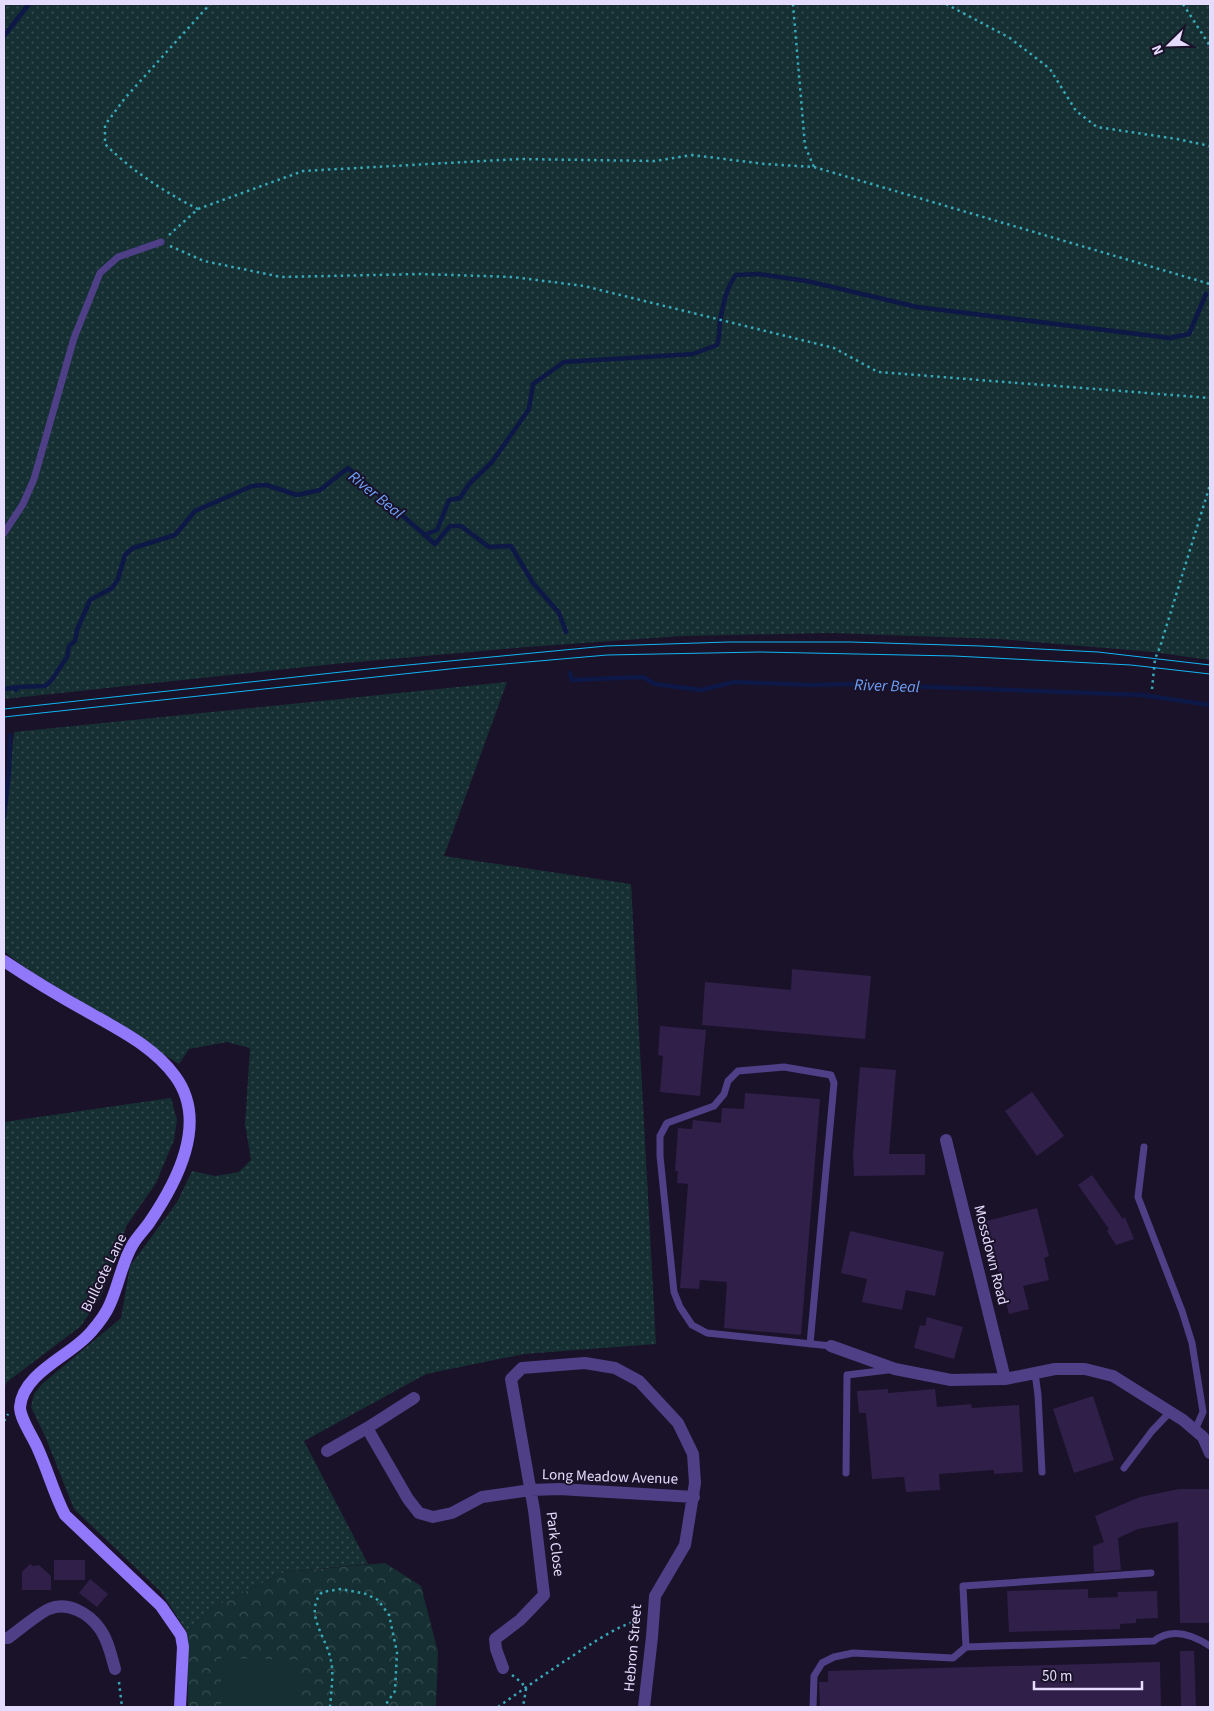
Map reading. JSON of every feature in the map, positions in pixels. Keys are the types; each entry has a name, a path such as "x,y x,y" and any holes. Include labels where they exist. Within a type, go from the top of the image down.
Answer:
{"street":[{"name":"Bullcote Lane","path":"4,961 56,994 135,1039 160,1058 176,1078 188,1102 190,1133 181,1166 150,1222 133,1244 108,1308 91,1332 76,1347 52,1363 30,1383 20,1408 65,1515 161,1606 181,1635 183,1647 180,1707"},
{"name":"Mossdown Road","path":"946,1140 1005,1379"},
{"path":"831,1346 895,1369 951,1380 1005,1379 1055,1369 1085,1369 1113,1376 1203,1433 1210,1453"},
{"name":"Hebron Street","path":"531,1490 511,1379 522,1368 585,1363 615,1368 638,1380 678,1423 693,1454 694,1497 685,1545 655,1596 644,1707"},
{"path":"328,1451 414,1398"},
{"name":"Long Meadow Avenue","path":"367,1428 408,1499 419,1513 432,1516 452,1513 482,1497 531,1490 559,1489 694,1497"},
{"name":"Park Close","path":"503,1668 496,1649 495,1639 520,1620 544,1595 540,1550 531,1490"},
{"path":"4,1638 8,1638 49,1609 62,1606 72,1608 86,1615 100,1628 109,1647 114,1669"}],"lane":[{"path":"4,532 23,504 34,479 74,338 100,273 118,257 161,242"},
{"path":"810,1344 834,1083 831,1075 784,1067 738,1071 728,1081 724,1094 714,1106 667,1123 660,1136 660,1156 674,1292 680,1307 692,1325 707,1333 810,1344 831,1346"},
{"path":"1144,1147 1138,1197 1192,1342 1203,1412 1203,1433"},
{"path":"846,1473 847,1375 895,1369"},
{"path":"1035,1373 1042,1472"},
{"path":"1124,1468 1152,1431 1170,1412"},
{"path":"966,1647 963,1586 1151,1573"},
{"path":"813,1707 814,1676 822,1663 834,1657 853,1653 953,1658 966,1647 1154,1641 1162,1635 1182,1634 1196,1637 1210,1646"}],"path":[{"path":"198,209 175,198 118,158 105,144 105,125 125,98 210,4"},
{"path":"794,4 804,146 814,167"},
{"path":"946,4 1010,38 1050,69 1076,111 1097,127 1177,138 1210,146"},
{"path":"1183,4 1210,46"},
{"path":"1210,284 814,167 765,164 692,155 655,161 519,159 303,171 198,209 161,242 204,261 281,277 420,274 512,277 584,286 834,348 878,372 1210,398"},
{"path":"1152,689 1155,659 1210,485"},
{"path":"330,1707 332,1662 316,1623 315,1600 322,1592 341,1589 366,1594 378,1600 390,1615 397,1652 395,1691 384,1707"},
{"path":"498,1707 597,1640 627,1624 640,1620 653,1620"},
{"path":"503,1668 525,1687 523,1707"},
{"path":"114,1669 121,1685 122,1707"}],"green space":[{"path":"4,4 1210,4 1210,660 1153,652 999,639 831,633 682,636 334,664 4,699"},
{"path":"507,682 444,856 631,884 656,1344 524,1354 426,1374 304,1441 368,1564 285,1572 212,1608 187,1632 161,1592 74,1509 45,1436 31,1407 34,1394 42,1384 121,1318 130,1266 177,1202 192,1171 215,1176 239,1172 251,1160 245,1124 250,1048 227,1042 189,1049 179,1064 30,971 4,951 4,830 14,732"},
{"path":"171,1098 177,1120 174,1140 156,1183 127,1225 101,1296 81,1326 7,1382 4,1389 4,1122"},
{"path":"385,1563 421,1586 438,1652 436,1707 188,1707 187,1632 212,1608 285,1572"},
{"path":"221,1658 298,1660 298,1707 221,1707"}],"building":[{"path":"792,969 871,976 865,1039 702,1025 705,982 791,990"},
{"path":"660,1026 706,1030 700,1096 660,1092 663,1056 658,1055"},
{"path":"860,1067 896,1070 889,1154 925,1154 925,1175 854,1176 853,1154"},
{"path":"1032,1092 1064,1136 1037,1156 1005,1111"},
{"path":"745,1093 820,1099 801,1335 724,1328 727,1282 700,1280 699,1289 680,1288 688,1184 677,1183 678,1171 675,1171 678,1128 692,1129 693,1120 721,1123 722,1108 744,1109"},
{"path":"1092,1175 1123,1219 1125,1217 1134,1239 1116,1245 1107,1231 1109,1229 1078,1185"},
{"path":"1037,1208 1049,1256 1044,1258 1049,1280 1023,1286 1029,1309 1009,1314 995,1258 992,1259 983,1222"},
{"path":"850,1231 944,1252 935,1296 906,1290 902,1310 862,1302 867,1279 841,1273"},
{"path":"927,1317 963,1327 954,1359 914,1348 920,1325 925,1326"},
{"path":"888,1389 888,1393 935,1389 937,1407 971,1404 972,1408 1019,1405 1023,1472 994,1474 994,1470 939,1474 940,1490 906,1492 904,1477 872,1479 866,1413 859,1413 857,1391"},
{"path":"1093,1396 1114,1460 1074,1473 1053,1409"},
{"path":"1179,1489 1209,1489 1210,1623 1180,1623 1178,1522 1138,1529 1118,1538 1121,1570 1094,1572 1093,1546 1104,1542 1095,1516 1140,1497"},
{"path":"54,1560 85,1560 85,1580 54,1580"},
{"path":"30,1564 33,1566 39,1565 51,1576 51,1590 22,1590 22,1572"},
{"path":"90,1579 108,1594 97,1607 79,1593"},
{"path":"1088,1589 1088,1598 1118,1597 1117,1592 1157,1591 1158,1618 1136,1619 1136,1623 1120,1624 1120,1629 1009,1632 1007,1591"},
{"path":"1180,1651 1194,1651 1196,1707 1181,1707"},
{"path":"1160,1662 1161,1707 820,1707 819,1682 828,1682 828,1671"}],"waterway":[{"path":"4,36 29,4"},
{"path":"424,535 437,530 449,500 460,498 469,484 492,462 529,409 533,384 564,362 693,354 717,345 727,291 736,275 758,274 807,281 917,307 1170,338 1189,334 1206,294"},
{"name":"River Beal","path":"16,690 18,687 45,686 51,681 67,657 69,646 75,641 77,630 90,600 112,588 118,579 125,555 133,548 175,535 195,511 252,486 266,485 297,495 320,490 348,468 435,544 450,526 461,526 489,547 511,546 533,583 559,613 566,632"},
{"name":"River Beal","path":"570,673 572,680 643,677 655,684 701,690 734,682 812,685 850,684 1142,695 1210,705"},
{"path":"4,689 18,687"},
{"name":"River Beal","path":"4,817 9,772 10,735"}],"tram line":[{"path":"4,709 387,667 606,646 728,642 851,642 981,646 1098,652 1210,665"},
{"path":"4,717 459,668 607,655 760,652 954,656 1131,665 1210,674"}]}
